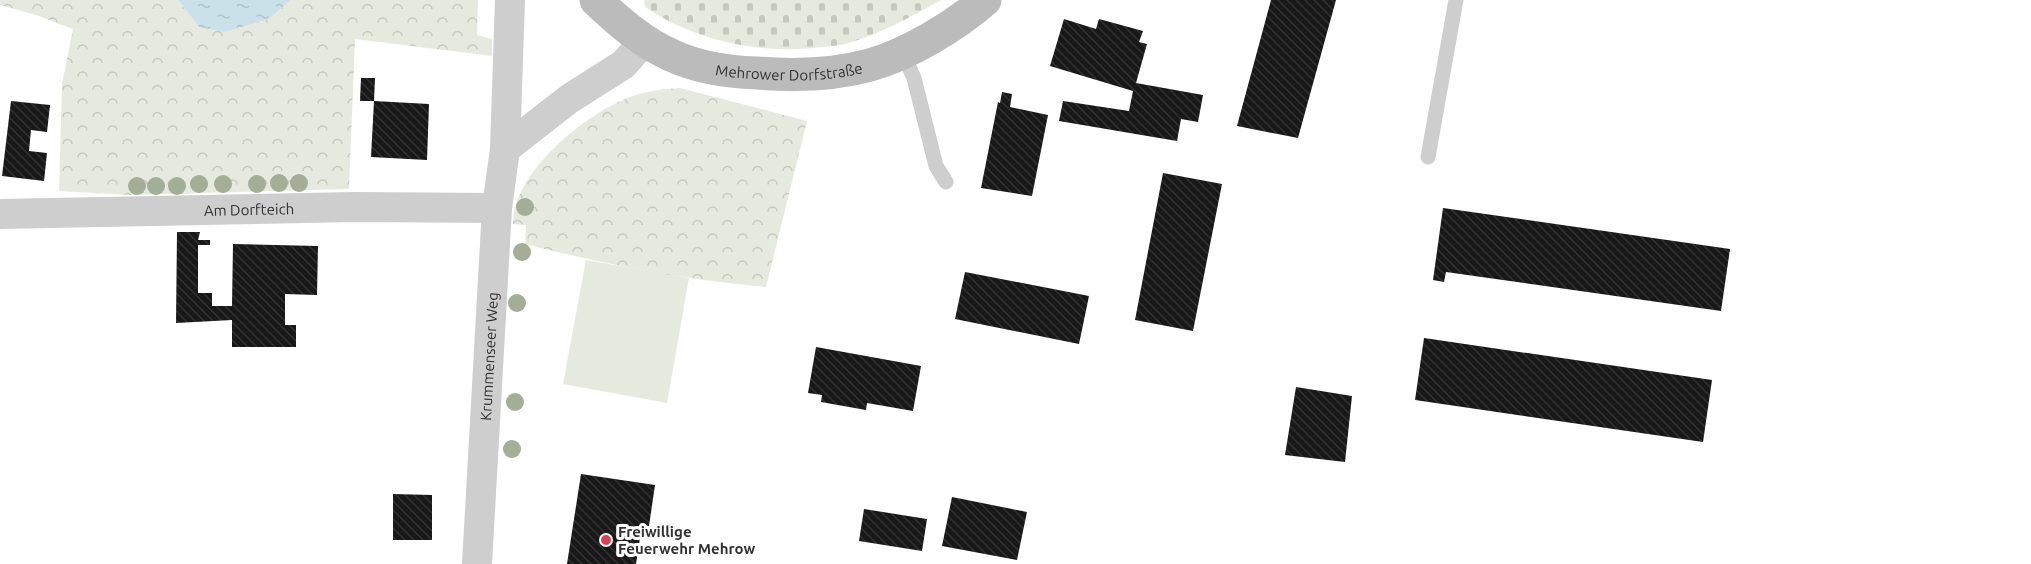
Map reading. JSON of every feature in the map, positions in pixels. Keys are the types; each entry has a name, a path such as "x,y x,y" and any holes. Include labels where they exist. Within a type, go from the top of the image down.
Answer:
{"main road":[{"name":"Mehrower Dorfstraße","path":"596,0 644,41 674,57 706,67 785,75 840,71 871,65 902,52 947,27 985,0"}],"street":[{"name":"Krummenseer Weg","path":"477,564 497,208 505,149 510,0"},
{"path":"505,149 569,99 624,64 644,41"},
{"name":"Am Dorfteich","path":"0,214 355,207 497,208"}],"lane":[{"path":"1428,157 1456,0"},
{"path":"902,52 914,78 936,166 946,183"}],"green space":[{"path":"0,0 178,0 199,27 269,19 291,0 478,0 477,35 492,39 492,56 355,39 349,189 128,195 59,191 62,84 73,29 0,5"},
{"path":"644,0 941,0 896,24 846,44 775,49 752,47 707,37 665,19 645,7"},
{"path":"680,88 807,121 766,287 644,270 525,244 526,225 513,224 516,204 538,165 555,147 573,131 612,105 642,93"},
{"path":"586,260 689,278 667,403 563,384"}],"water":[{"path":"178,0 291,0 269,19 224,32 199,27"}],"building":[{"path":"1271,0 1336,0 1298,138 1237,126"},
{"path":"1064,19 1096,29 1099,19 1143,31 1139,42 1147,44 1136,83 1203,95 1198,122 1181,119 1177,141 1059,121 1063,101 1129,111 1133,91 1050,66"},
{"path":"361,78 375,78 374,101 360,101"},
{"path":"1002,92 1012,94 1010,107 1048,115 1032,196 981,188"},
{"path":"11,101 50,105 47,132 31,130 29,151 47,153 44,181 2,176"},
{"path":"374,101 429,104 427,160 371,157"},
{"path":"1163,173 1222,184 1193,331 1135,320"},
{"path":"1443,208 1730,249 1721,311 1446,272 1444,282 1433,280"},
{"path":"177,232 200,232 198,240 210,240 210,245 198,245 198,293 212,293 212,306 232,306 233,244 318,246 317,295 285,294 285,325 296,325 296,347 232,347 232,320 176,323"},
{"path":"965,272 1089,296 1079,344 955,319"},
{"path":"1424,338 1712,380 1703,442 1415,400"},
{"path":"816,347 921,366 913,411 867,403 866,410 821,402 822,395 808,393"},
{"path":"1296,387 1352,396 1345,462 1285,455"},
{"path":"581,474 655,485 649,526 642,525 636,564 567,564"},
{"path":"393,494 432,495 432,540 393,540"},
{"path":"952,497 1027,512 1017,560 942,546"},
{"path":"864,509 927,519 922,551 859,541"}],"place":[{"name":"Freiwillige Feuerwehr Mehrow","path":"606,540"}]}
